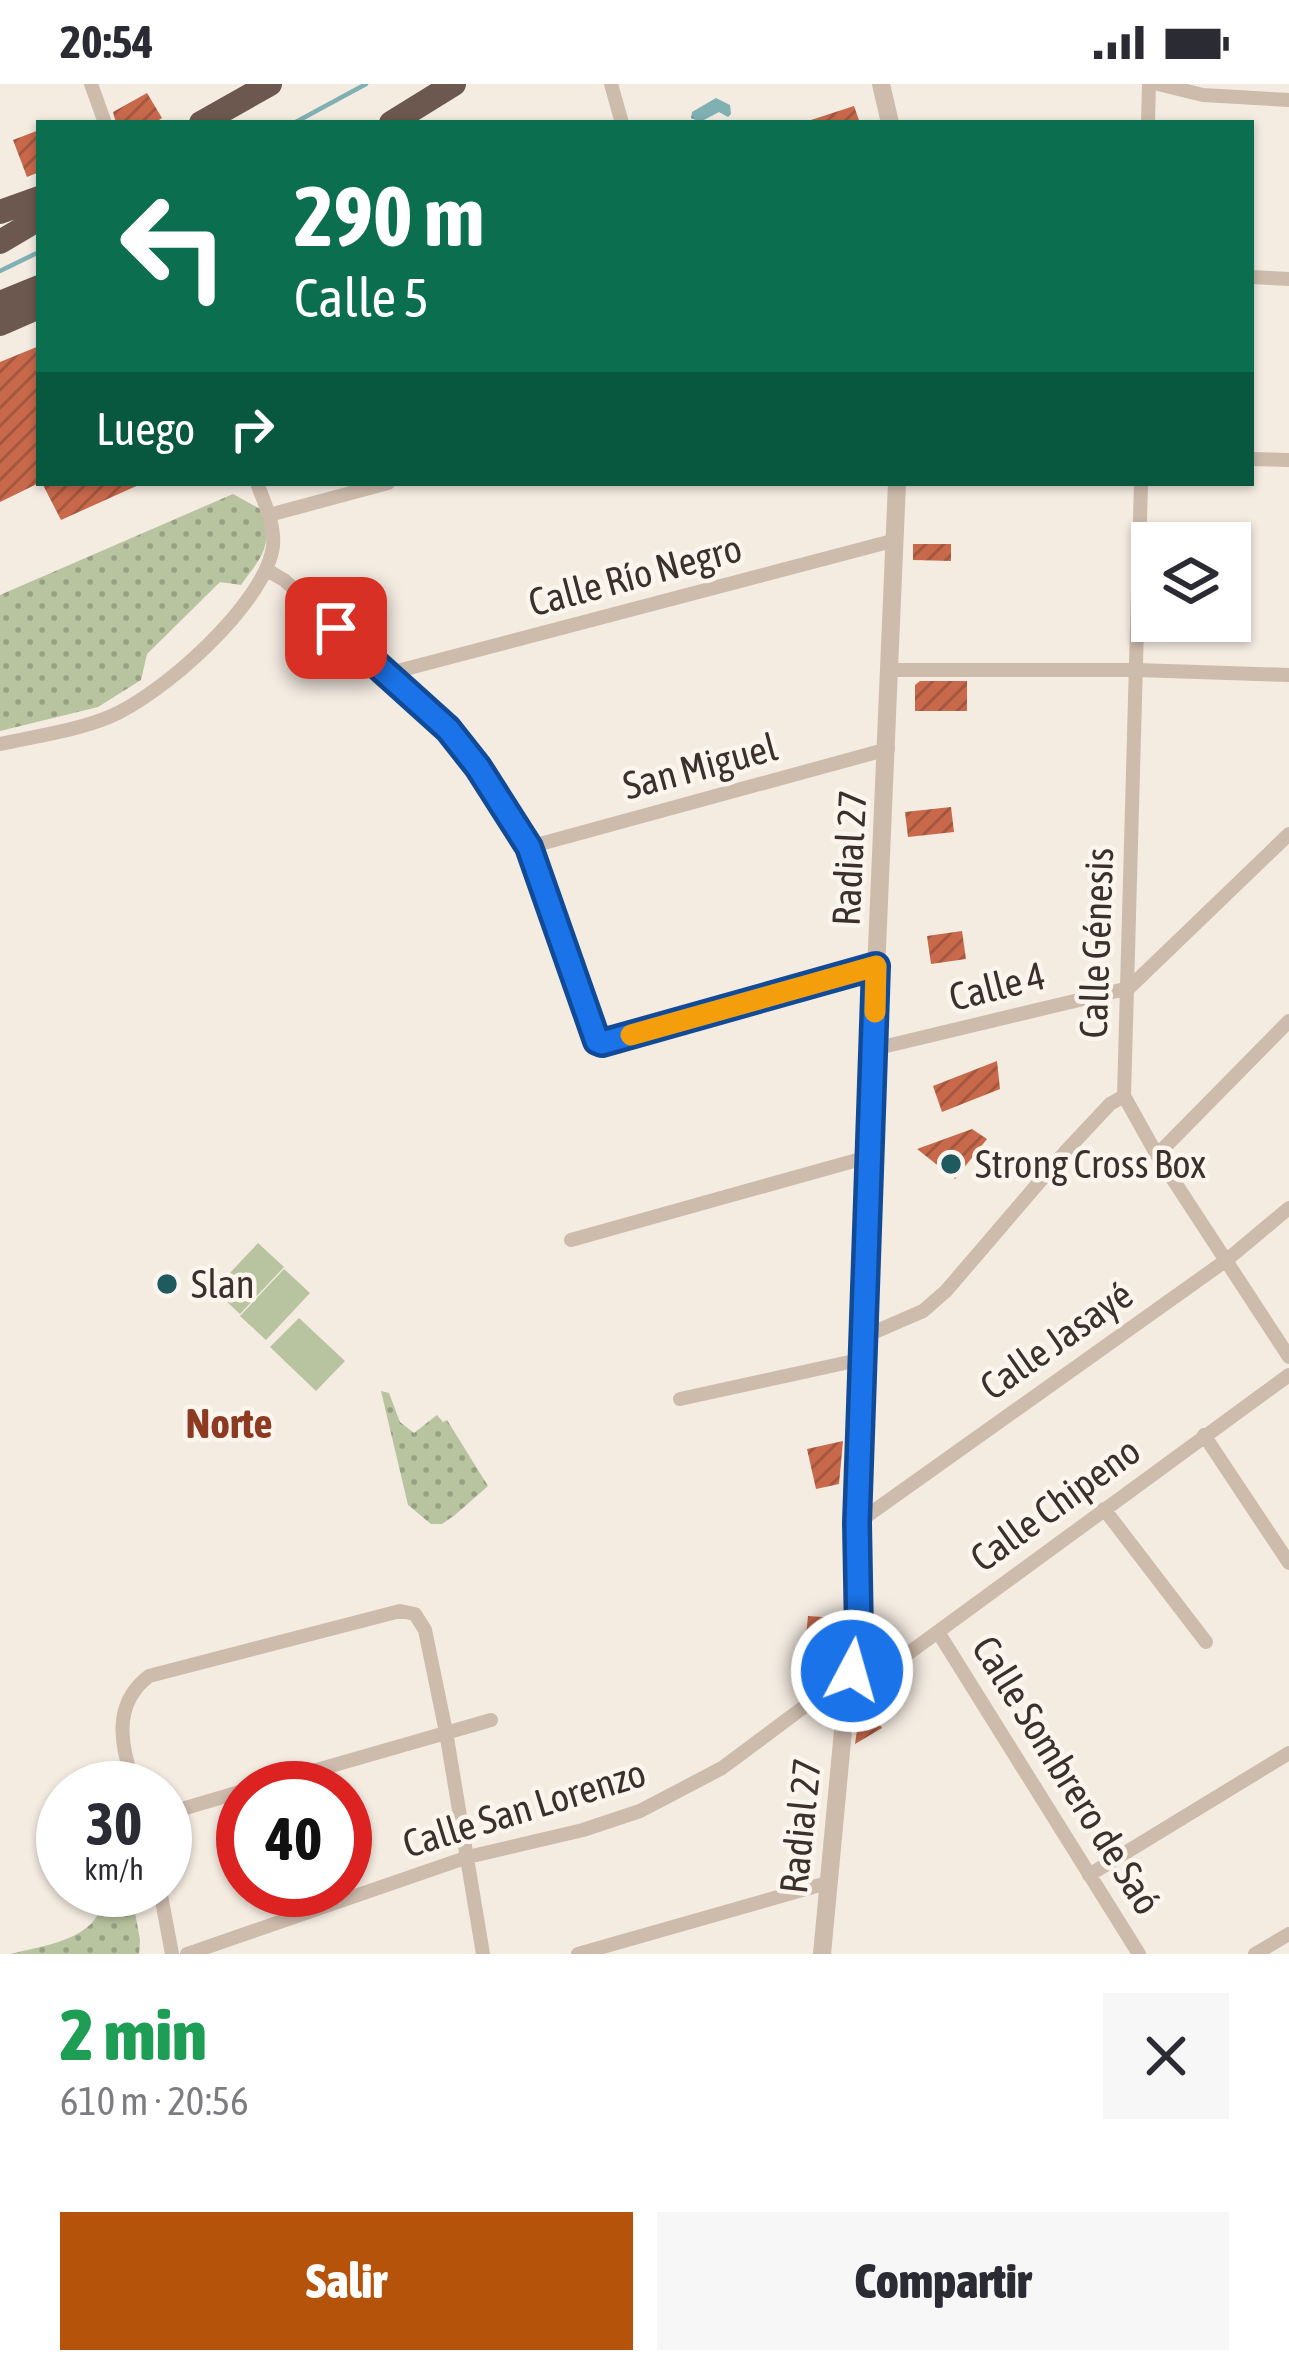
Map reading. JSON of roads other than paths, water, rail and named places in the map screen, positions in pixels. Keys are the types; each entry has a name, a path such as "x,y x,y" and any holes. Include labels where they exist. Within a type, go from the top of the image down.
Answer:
{"highway":[{"path":"206,120 270,84"},
{"path":"396,120 454,84"},
{"path":"0,212 36,199"},
{"path":"0,242 36,221"},
{"path":"0,303 36,288"},
{"path":"0,324 36,308"}],"street":[{"path":"91,84 104,120"},
{"path":"611,84 621,120"},
{"path":"881,84 889,120"},
{"path":"1148,120 1154,84 1203,95 1289,100"},
{"path":"1254,277 1289,279"},
{"path":"1254,459 1289,460"},
{"path":"0,744 105,719 143,698 239,612 267,570 274,542 257,486"},
{"path":"269,515 377,486"},
{"name":"Radial 27","path":"822,1954 859,1634 857,1523 868,1157 898,486"},
{"name":"Calle Génesis","path":"1141,486 1124,1096 1157,1156 1289,1357"},
{"name":"Calle Río Negro","path":"390,673 896,540"},
{"path":"267,570 390,673 448,729 478,767 529,847 597,1041 876,966"},
{"path":"891,670 1289,675"},
{"name":"San Miguel","path":"529,847 888,749"},
{"path":"1129,988 1289,834"},
{"name":"Calle 4","path":"874,1049 1129,988"},
{"path":"1157,1156 1289,1021"},
{"path":"862,1337 923,1311 946,1291 1066,1151 1110,1104 1124,1096"},
{"path":"571,1240 868,1157"},
{"name":"Calle Jasayé","path":"857,1523 1228,1259 1289,1208"},
{"path":"680,1399 863,1359"},
{"name":"Calle Chipeno","path":"852,1671 902,1658 1289,1376"},
{"path":"1204,1435 1288,1563"},
{"path":"1103,1509 1206,1642"},
{"path":"130,1761 122,1719 126,1700 149,1676 400,1611 415,1614 425,1630 446,1732 483,1954"},
{"name":"Calle Sombrero de Saó","path":"938,1632 1139,1954"},
{"name":"Calle San Lorenzo","path":"187,1954 468,1857 583,1830 682,1792 722,1768 852,1671"},
{"path":"347,1761 491,1720"},
{"path":"1088,1875 1289,1753"},
{"path":"578,1954 827,1883"},
{"path":"165,1917 172,1954"},
{"path":"1255,1954 1289,1934"}],"water":[{"path":"716,98 730,105 731,114 719,112 696,120 692,112"}],"waterway":[{"path":"300,120 366,84"},
{"path":"0,271 36,253"}],"place":[{"name":"Strong Cross Box","path":"951,1164"},
{"name":"Slan","path":"167,1284"}],"district":[{"name":"Norte","path":"229,1423"}]}
